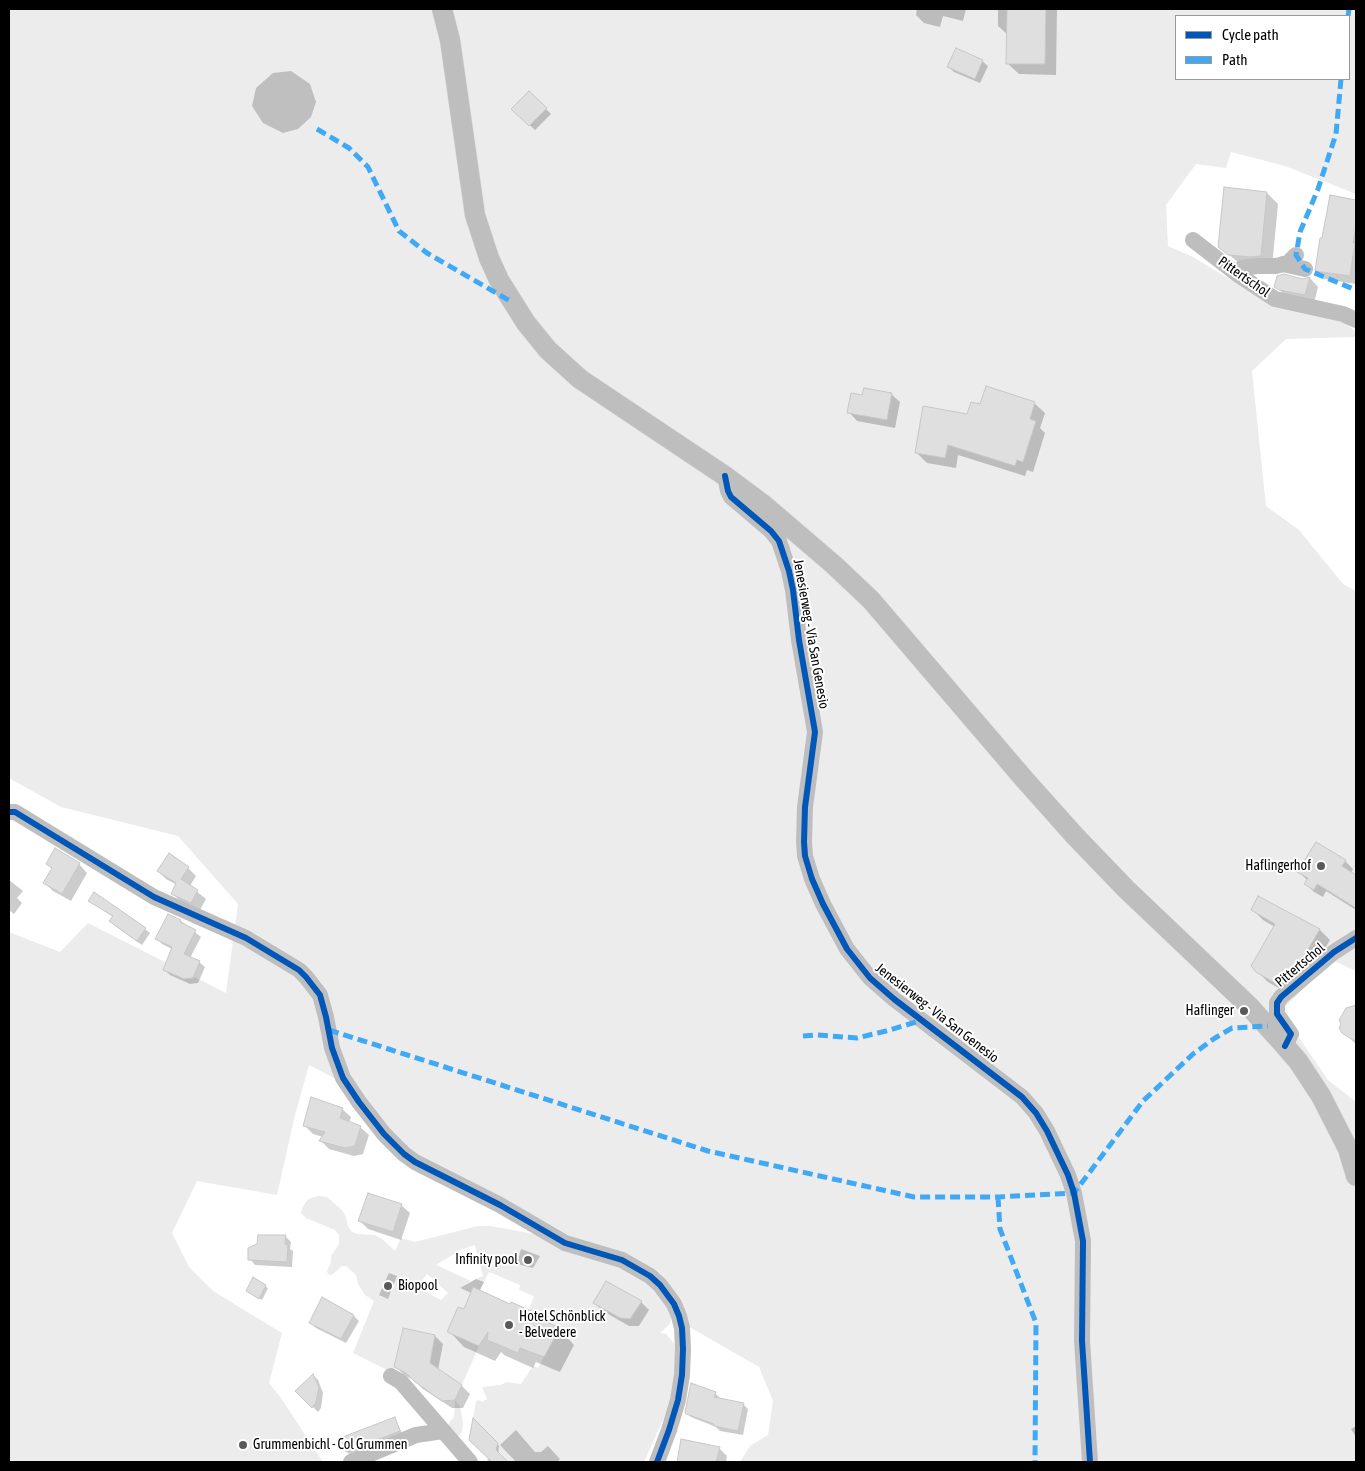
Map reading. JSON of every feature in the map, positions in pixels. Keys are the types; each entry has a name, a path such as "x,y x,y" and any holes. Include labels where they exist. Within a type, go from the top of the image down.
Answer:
{"main road":[{"path":"442,9 450,40 475,215 489,258 499,280 515,307 548,350 574,374 725,476 764,505 864,593 1075,836 1126,889 1250,1006 1292,1053 1321,1096 1348,1149 1356,1176"}],"street":[{"name":"Pittertschol","path":"1193,240 1237,274 1275,299 1343,314 1356,320"},
{"path":"1237,274 1242,268 1295,263"},
{"name":"Jenesierweg - Via San Genesio","path":"725,476 731,497 779,541 789,571 815,732 805,807 805,856 812,879 823,904 847,948 870,978 894,999 1022,1096 1044,1125 1068,1175 1074,1193 1083,1241 1082,1341 1090,1462"},
{"path":"9,812 15,812 154,897 246,938 299,970 320,995 332,1048 343,1078 384,1134 415,1162 500,1205 565,1243 622,1260 650,1276 660,1285 674,1304 679,1316 682,1328 683,1349 682,1375 678,1400 670,1430 657,1462"},
{"name":"Pittertschol","path":"1292,1053 1291,1034 1277,1014 1277,1003 1281,997 1334,952 1356,938"},
{"path":"391,1376 402,1382 470,1462"},
{"path":"351,1462 416,1435 443,1431"}],"shaded area":[{"path":"9,9 1356,9 1356,194 1285,166 1231,152 1226,168 1196,164 1166,205 1168,246 1193,257 1264,300 1344,322 1356,332 1356,337 1286,339 1252,371 1266,506 1299,530 1343,584 1356,591 1356,971 1332,960 1281,1011 1328,1080 1356,1102 1356,1462 740,1462 750,1446 768,1435 773,1401 759,1367 686,1325 675,1297 405,1149 351,1087 309,1065 295,1115 277,1195 197,1181 172,1233 189,1267 213,1291 282,1333 269,1383 323,1462 9,1462 9,932 60,952 88,923 226,993 238,904 178,836 61,807 9,778"},
{"path":"291,71 310,84 316,102 311,117 298,129 283,133 263,123 252,106 256,88 273,73"},
{"path":"318,1196 327,1197 342,1210 352,1232 375,1235 395,1251 401,1238 415,1242 478,1226 491,1226 539,1235 597,1257 648,1281 673,1315 669,1325 660,1333 666,1334 674,1343 677,1359 670,1404 644,1462 488,1462 486,1460 488,1458 469,1440 476,1401 482,1402 487,1399 482,1387 500,1385 507,1382 521,1384 533,1366 538,1368 559,1328 536,1317 537,1314 529,1310 534,1296 519,1290 520,1285 489,1272 484,1282 476,1279 483,1276 475,1245 460,1250 436,1265 471,1281 460,1288 471,1293 464,1309 447,1332 479,1346 462,1385 418,1356 431,1355 435,1335 402,1328 393,1373 353,1353 374,1301 365,1295 358,1284 356,1275 346,1266 342,1266 332,1275 328,1274 331,1256 339,1244 339,1235 335,1230 306,1218 301,1213 308,1199","holes":["427,1274 448,1293 441,1300 417,1287"]},
{"name":"Infinity pool","path":"521,1249 540,1256 533,1268 517,1264"},
{"name":"Biopool","path":"389,1273 397,1276 388,1299 379,1295"},
{"path":"476,1279 484,1282 480,1290 471,1293 460,1288"},
{"path":"455,1400 460,1406 463,1423 462,1432 458,1436 455,1436 449,1428 449,1423 454,1417"},
{"path":"516,1430 535,1452 541,1452 548,1446 560,1459 557,1462 516,1462 500,1445"}],"building":[{"path":"1007,9 1046,9 1045,64 1006,64"},
{"path":"956,48 983,60 975,79 947,67"},
{"path":"529,91 547,108 529,126 511,109"},
{"path":"1224,187 1267,192 1261,256 1228,255 1218,247"},
{"path":"1330,195 1356,200 1356,226 1353,243 1355,243 1350,276 1315,271"},
{"path":"1284,274 1303,279 1310,277 1305,295 1279,290 1274,287 1277,276"},
{"path":"986,386 1035,402 1030,419 1036,421 1023,462 1017,460 1015,466 948,445 945,458 915,453 923,406 967,414 971,402 980,404"},
{"path":"864,388 892,393 887,420 847,413 851,393 862,395"},
{"name":"Haflingerhof","path":"1316,842 1346,860 1342,866 1356,875 1356,908 1317,884 1314,890 1304,884 1308,878 1297,872"},
{"path":"55,848 80,863 62,894 43,883 52,868 46,864"},
{"path":"169,853 189,867 181,879 198,890 191,903 171,894 176,883 157,871"},
{"path":"94,892 146,928 137,941 109,921 113,916 88,901"},
{"path":"1258,896 1320,929 1295,972 1291,976 1286,973 1278,985 1256,972 1251,966 1275,924 1251,910"},
{"path":"168,914 196,930 184,954 200,961 193,978 184,979 163,970 172,947 155,939"},
{"path":"1356,1005 1356,1042 1342,1033 1339,1028 1341,1024 1339,1020 1346,1008"},
{"path":"311,1097 343,1108 340,1118 361,1126 355,1146 345,1148 319,1141 325,1132 303,1126"},
{"path":"368,1193 402,1204 393,1232 358,1221"},
{"path":"258,1235 286,1235 285,1244 288,1245 287,1262 248,1260 248,1248 257,1244"},
{"path":"253,1277 266,1285 259,1299 246,1291"},
{"path":"606,1281 642,1301 630,1319 620,1318 593,1303"},
{"name":"Hotel Schönblick - Belvedere","path":"473,1287 510,1304 511,1302 538,1314 536,1317 560,1328 544,1357 520,1348 518,1353 487,1340 488,1332 479,1346 447,1332 458,1307 464,1309"},
{"path":"322,1297 354,1315 341,1339 309,1323"},
{"path":"403,1328 435,1335 430,1363 462,1385 455,1400 442,1401 406,1373 394,1367"},
{"path":"313,1374 319,1387 316,1402 312,1408 295,1391"},
{"path":"691,1383 716,1392 714,1397 744,1403 738,1431 714,1426 714,1424 686,1414"},
{"path":"395,1417 400,1431 346,1452 340,1438"},
{"path":"473,1418 498,1443 496,1450 508,1462 492,1462 469,1440"},
{"path":"681,1439 720,1447 716,1462 677,1462"}],"marked path":[{"path":"1348,15 1349,9"},
{"path":"1341,80 1336,134 1318,189 1300,232 1296,255 1305,269 1356,290"},
{"path":"317,129 349,148 368,167 399,231 427,253 512,302"},
{"path":"803,1036 817,1035 857,1038 923,1020"},
{"path":"329,1030 708,1151 914,1197 998,1197 1074,1193 1143,1101 1193,1054 1232,1028 1268,1026"},
{"path":"998,1197 1000,1229 1036,1323 1035,1462"}],"cycle path":[{"path":"725,476 731,497 771,531 779,541 789,571 815,732 805,807 805,856 812,879 823,904 847,949 870,978 894,999 1022,1097 1036,1113 1047,1131 1068,1175 1074,1193 1083,1241 1082,1341 1090,1462"},
{"path":"9,812 15,812 154,897 246,938 299,970 320,995 332,1048 343,1078 384,1134 415,1162 500,1205 565,1243 622,1260 650,1276 660,1285 674,1304 679,1316 682,1328 683,1349 682,1375 678,1400 657,1462"},
{"path":"1285,1046 1291,1034 1277,1014 1277,1003 1281,997 1334,952 1356,938"}],"place":[{"name":"Haflingerhof","path":"1321,866"},
{"name":"Haflinger","path":"1244,1011"},
{"name":"Infinity pool","path":"528,1260"},
{"name":"Biopool","path":"388,1286"},
{"name":"Hotel Schönblick - Belvedere","path":"509,1325"},
{"name":"Grummenbichl - Col Grummen","path":"243,1445"}]}
